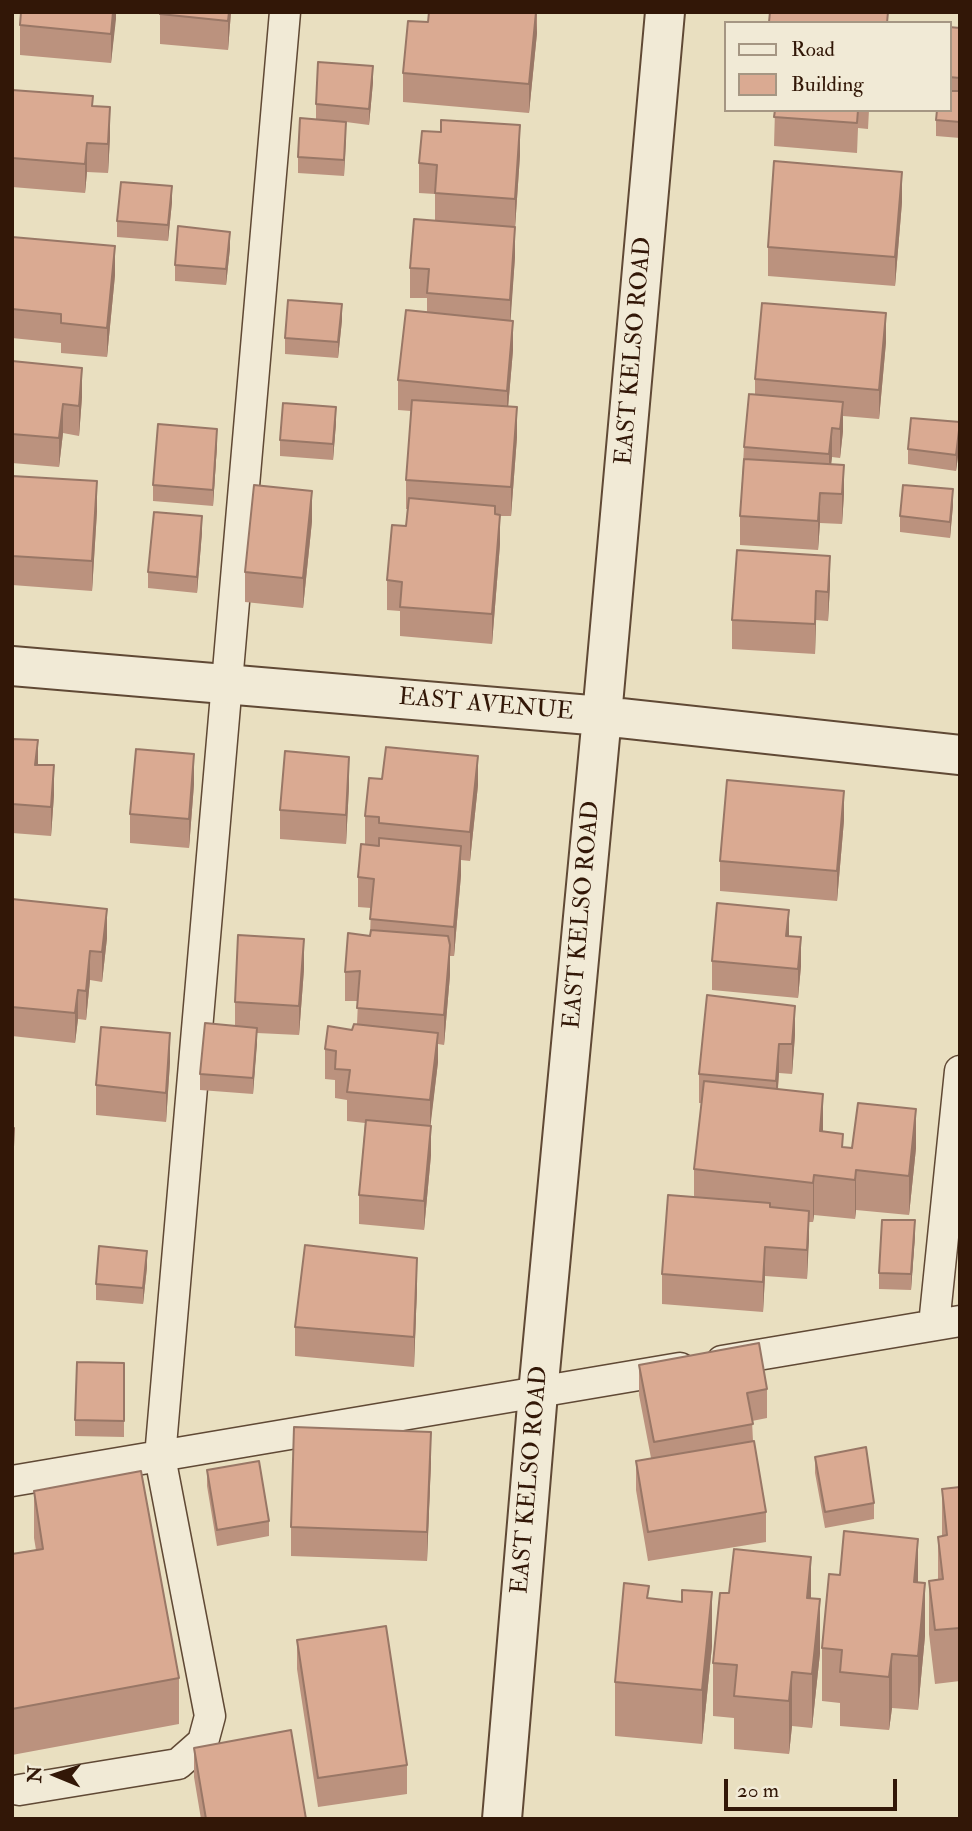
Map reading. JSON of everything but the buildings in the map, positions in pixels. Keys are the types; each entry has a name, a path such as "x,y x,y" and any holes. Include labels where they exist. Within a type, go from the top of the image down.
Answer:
{"street":[{"name":"EAST KELSO ROAD","path":"502,1819 538,1393 666,12"},
{"name":"EAST AVENUE","path":"12,666 602,716 960,755"}],"lane":[{"path":"19,1790 178,1764 203,1742 210,1716 160,1457 285,12"},
{"path":"12,1482 947,1323 960,1071"}]}
